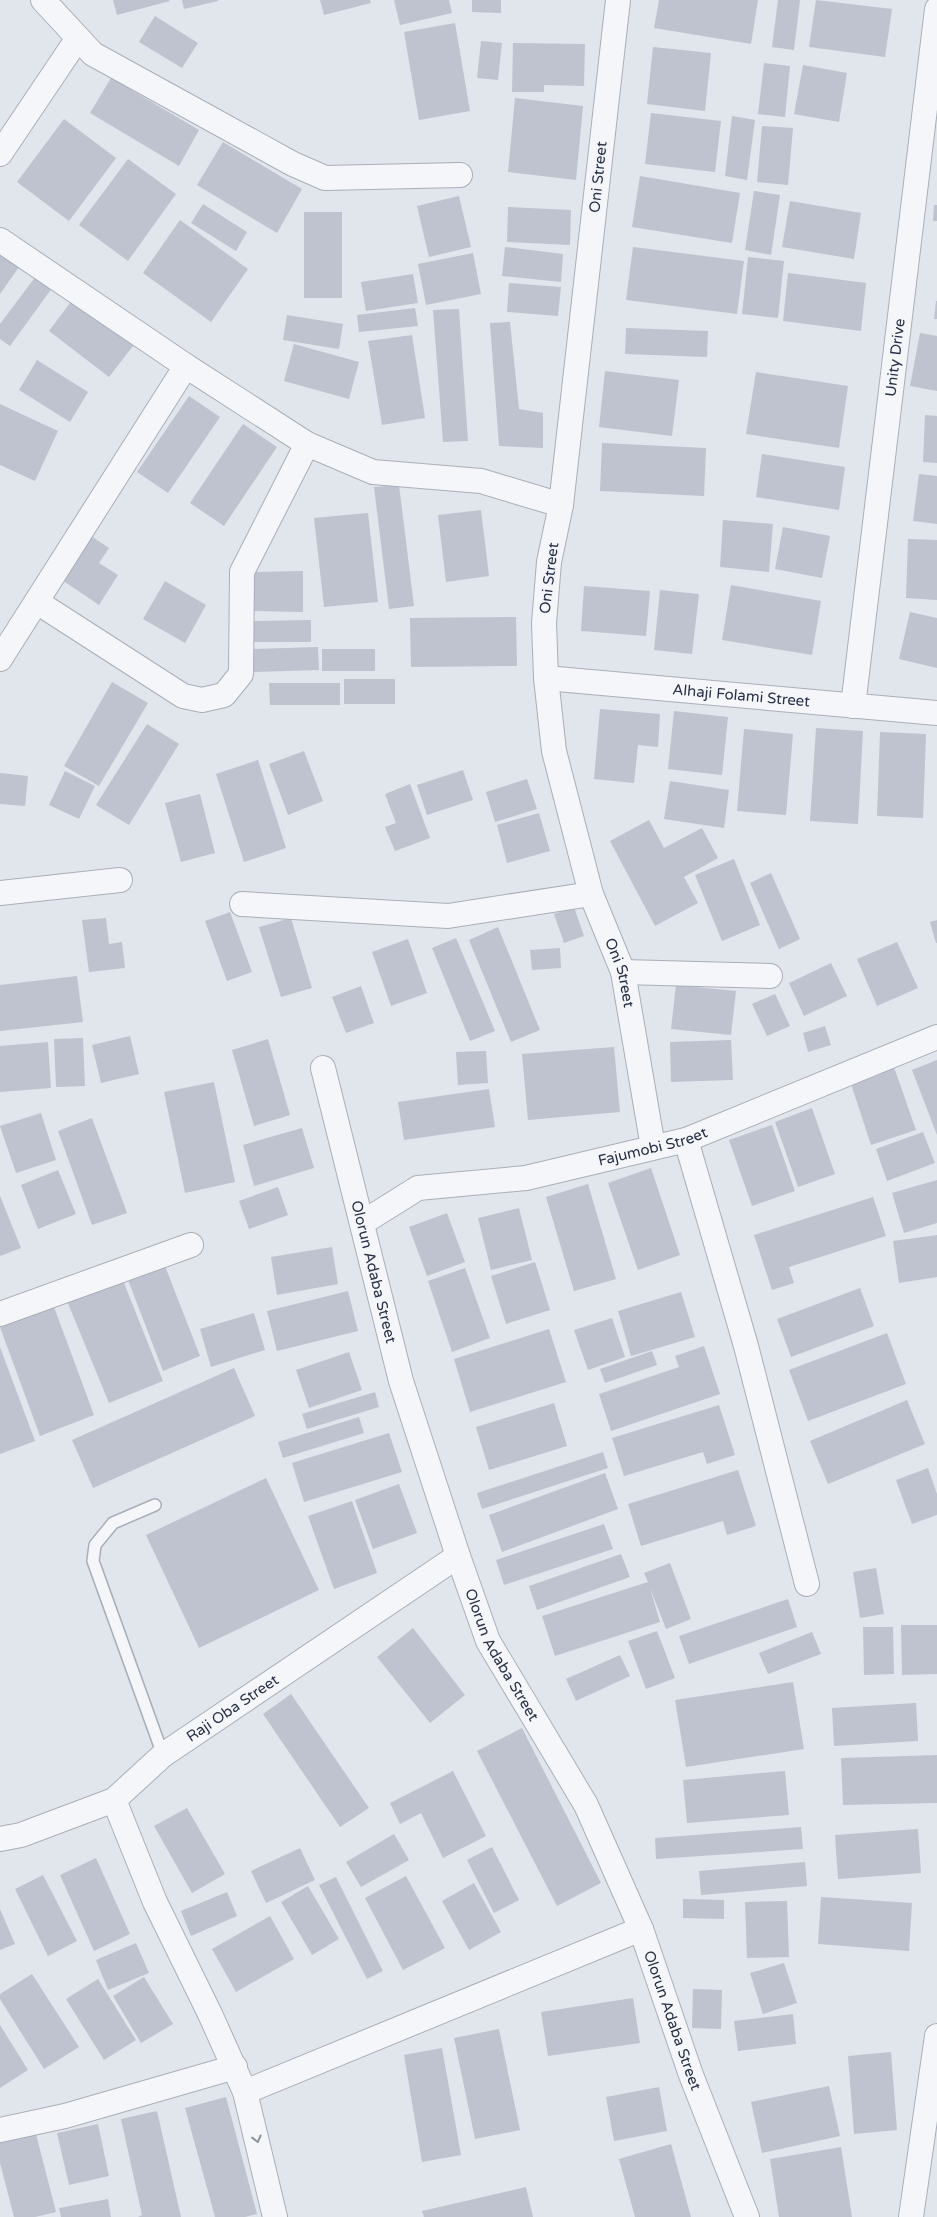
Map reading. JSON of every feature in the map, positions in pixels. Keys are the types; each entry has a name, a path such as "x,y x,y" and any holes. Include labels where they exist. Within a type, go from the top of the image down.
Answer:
{"street":[{"path":"44,0 93,54 292,164 325,178 460,175"},
{"name":"Oni Street","path":"618,0 561,505 549,562 544,623 546,678 554,751 591,894 623,972 653,1147"},
{"name":"Unity Drive","path":"853,706 930,120 937,9"},
{"path":"0,154 78,38"},
{"path":"0,240 186,366 307,444 373,472 481,481 561,505"},
{"path":"0,659 186,366"},
{"path":"37,602 183,696 202,700 224,695 241,674 242,572 307,444"},
{"name":"Alhaji Folami Street","path":"546,678 937,713"},
{"path":"0,893 120,880"},
{"path":"242,904 448,916 591,894"},
{"path":"623,972 770,976"},
{"name":"Fajumobi Street","path":"362,1223 418,1188 526,1178 686,1140 937,1037"},
{"name":"Olorun Adaba Street","path":"323,1068 401,1381 488,1641 586,1805 641,1929 692,2075 747,2217"},
{"path":"686,1140 746,1346 807,1584"},
{"path":"0,1314 191,1245"},
{"name":"Raji Oba Street","path":"0,1839 21,1835 114,1800 163,1755 458,1556"},
{"path":"114,1800 155,1902 235,2067 245,2092 275,2217"},
{"path":"245,2092 641,1929"},
{"path":"911,2217 937,2036"},
{"path":"0,2130 65,2116 235,2067"}],"lane":[{"path":"155,1505 113,1523 95,1545 94,1561 163,1755"}],"building":[{"path":"113,0 169,0 170,1 117,15"},
{"path":"182,0 218,0 218,1 184,9"},
{"path":"320,0 370,0 371,3 324,15"},
{"path":"394,0 449,0 452,13 400,25"},
{"path":"472,0 501,0 501,13 472,12"},
{"path":"659,0 758,0 751,44 654,28"},
{"path":"778,0 800,0 794,50 772,47"},
{"path":"816,0 892,9 885,57 809,47"},
{"path":"155,16 198,43 182,68 139,42"},
{"path":"455,23 470,111 419,120 404,32"},
{"path":"481,41 502,43 498,80 477,78"},
{"path":"513,43 585,44 584,86 544,85 544,92 512,92"},
{"path":"653,47 711,53 705,111 647,104"},
{"path":"764,63 790,66 785,117 758,114"},
{"path":"803,65 847,73 839,122 794,114"},
{"path":"111,78 199,130 179,166 90,113"},
{"path":"515,98 583,106 576,180 508,172"},
{"path":"651,113 721,121 715,172 645,164"},
{"path":"732,116 755,120 747,180 725,176"},
{"path":"64,119 116,158 69,221 17,182"},
{"path":"762,126 793,128 788,185 757,182"},
{"path":"223,142 302,189 277,233 197,185"},
{"path":"128,159 176,194 128,261 79,225"},
{"path":"640,176 740,193 732,243 632,227"},
{"path":"754,191 780,195 771,255 745,250"},
{"path":"459,196 471,247 429,257 417,206"},
{"path":"790,201 861,213 854,259 782,247"},
{"path":"203,204 247,232 236,251 191,223"},
{"path":"934,205 937,205 937,221 933,221"},
{"path":"508,207 571,210 570,245 507,242"},
{"path":"304,212 342,212 342,298 304,298"},
{"path":"180,220 248,269 211,322 143,273"},
{"path":"505,247 563,254 561,282 502,276"},
{"path":"633,247 744,261 737,314 626,300"},
{"path":"473,253 481,294 426,305 418,264"},
{"path":"0,254 19,267 0,294"},
{"path":"748,257 784,261 778,318 742,314"},
{"path":"39,272 55,284 10,346 0,339 0,324"},
{"path":"788,273 866,283 861,331 783,321"},
{"path":"413,274 418,303 366,311 361,282"},
{"path":"509,283 561,287 558,316 507,312"},
{"path":"76,295 136,342 109,377 49,331"},
{"path":"936,301 937,319 934,319"},
{"path":"415,308 418,326 359,332 357,315"},
{"path":"459,309 468,441 443,442 433,310"},
{"path":"287,315 343,324 339,349 283,340"},
{"path":"510,322 519,409 543,413 543,448 499,446 490,323"},
{"path":"626,328 708,331 707,357 625,354"},
{"path":"920,333 937,336 937,391 910,386"},
{"path":"412,335 425,418 382,425 368,341"},
{"path":"294,344 359,362 349,399 284,381"},
{"path":"37,360 88,392 70,422 19,390"},
{"path":"605,371 679,380 672,436 599,427"},
{"path":"756,372 848,386 839,448 746,434"},
{"path":"189,396 220,417 168,493 137,472"},
{"path":"0,404 58,431 35,481 0,465"},
{"path":"925,415 937,416 937,463 923,462"},
{"path":"243,424 277,447 224,526 190,503"},
{"path":"602,443 706,448 704,496 600,491"},
{"path":"762,454 845,467 839,510 756,497"},
{"path":"919,474 937,476 937,524 913,521"},
{"path":"399,485 414,606 389,609 374,487"},
{"path":"481,510 489,576 446,582 438,515"},
{"path":"368,513 378,602 324,607 314,518"},
{"path":"723,520 773,524 769,572 720,567"},
{"path":"783,527 830,536 822,578 775,569"},
{"path":"85,532 109,548 99,563 118,575 99,605 56,576"},
{"path":"908,539 937,540 937,600 906,598"},
{"path":"303,571 303,612 249,611 249,572"},
{"path":"165,581 206,605 185,643 143,619"},
{"path":"731,585 821,601 812,655 722,640"},
{"path":"584,586 650,591 646,636 581,631"},
{"path":"660,590 699,594 692,654 654,650"},
{"path":"910,612 937,618 937,668 899,659"},
{"path":"516,617 517,666 411,667 410,618"},
{"path":"311,620 311,642 252,642 252,621"},
{"path":"318,647 319,670 253,672 253,649"},
{"path":"322,649 375,649 375,671 322,671"},
{"path":"344,679 395,679 395,704 344,704"},
{"path":"112,682 148,703 99,786 64,766"},
{"path":"269,683 340,683 340,705 270,705"},
{"path":"600,709 660,714 658,747 638,745 634,783 594,779"},
{"path":"674,711 728,717 722,775 668,769"},
{"path":"147,724 179,744 129,825 96,805"},
{"path":"816,728 863,731 858,824 810,821"},
{"path":"744,729 793,734 786,815 737,811"},
{"path":"880,732 926,734 923,818 877,816"},
{"path":"304,751 323,801 288,815 269,764"},
{"path":"258,760 286,848 244,862 216,774"},
{"path":"463,770 473,800 427,815 417,785"},
{"path":"65,771 95,786 79,819 49,805"},
{"path":"0,773 28,776 25,806 0,804"},
{"path":"527,779 537,809 495,822 486,792"},
{"path":"670,781 729,790 724,828 664,819"},
{"path":"410,784 430,838 395,851 385,827 396,823 385,794"},
{"path":"200,794 215,853 181,862 165,803"},
{"path":"539,813 550,851 507,863 497,825"},
{"path":"649,820 664,848 702,828 718,858 684,877 698,903 655,926 610,841"},
{"path":"734,859 760,925 722,941 695,875"},
{"path":"771,873 800,939 779,949 750,883"},
{"path":"574,907 584,936 564,943 554,914"},
{"path":"230,912 252,972 227,981 205,921"},
{"path":"106,918 109,944 122,942 125,968 89,972 82,920"},
{"path":"291,918 312,988 281,997 259,927"},
{"path":"937,920 937,943 936,943 930,922"},
{"path":"498,927 540,1030 511,1042 469,940"},
{"path":"456,938 495,1031 470,1041 432,948"},
{"path":"408,939 427,993 391,1006 372,952"},
{"path":"897,942 918,988 877,1006 857,959"},
{"path":"560,948 561,968 532,970 530,950"},
{"path":"831,963 847,996 804,1016 789,983"},
{"path":"77,976 83,1022 0,1031 0,985"},
{"path":"676,985 736,991 731,1035 671,1029"},
{"path":"361,986 374,1023 346,1033 332,997"},
{"path":"775,994 790,1026 767,1036 752,1004"},
{"path":"825,1026 831,1045 808,1052 803,1033"},
{"path":"130,1036 139,1074 101,1083 92,1045"},
{"path":"83,1038 85,1086 56,1087 54,1039"},
{"path":"268,1039 290,1115 254,1126 232,1050"},
{"path":"731,1040 733,1080 671,1082 670,1042"},
{"path":"48,1042 51,1088 0,1092 0,1046"},
{"path":"614,1047 620,1112 528,1120 522,1054"},
{"path":"486,1051 488,1083 458,1085 456,1052"},
{"path":"937,1060 937,1135 912,1070"},
{"path":"894,1067 916,1130 871,1145 850,1081"},
{"path":"214,1082 235,1182 185,1193 164,1092"},
{"path":"489,1089 495,1127 404,1140 398,1102"},
{"path":"812,1108 835,1174 798,1187 775,1122"},
{"path":"41,1113 56,1160 16,1173 0,1126"},
{"path":"92,1118 127,1213 92,1225 58,1131"},
{"path":"772,1125 795,1191 752,1206 729,1140"},
{"path":"302,1128 314,1168 254,1186 243,1145"},
{"path":"923,1132 935,1163 887,1181 876,1149"},
{"path":"651,1168 680,1255 638,1270 608,1183"},
{"path":"58,1170 76,1214 38,1229 21,1185"},
{"path":"937,1180 937,1223 904,1233 892,1193"},
{"path":"588,1184 616,1279 574,1291 546,1197"},
{"path":"278,1187 288,1215 249,1229 239,1201"},
{"path":"0,1196 21,1248 0,1256"},
{"path":"873,1197 886,1236 789,1267 794,1283 772,1290 754,1235"},
{"path":"519,1208 532,1260 491,1270 478,1218"},
{"path":"447,1213 465,1262 427,1276 409,1227"},
{"path":"937,1235 937,1277 899,1283 893,1241"},
{"path":"332,1247 338,1284 277,1295 271,1257"},
{"path":"535,1262 550,1310 506,1324 491,1276"},
{"path":"165,1266 200,1356 163,1371 128,1280"},
{"path":"465,1268 490,1338 452,1352 428,1281"},
{"path":"122,1278 163,1381 109,1403 67,1301"},
{"path":"860,1288 874,1326 791,1357 777,1319"},
{"path":"348,1291 358,1331 277,1351 267,1311"},
{"path":"681,1292 695,1337 631,1356 618,1311"},
{"path":"54,1307 94,1415 40,1436 0,1327"},
{"path":"254,1313 265,1350 211,1367 200,1329"},
{"path":"612,1318 625,1357 588,1370 574,1330"},
{"path":"549,1329 566,1382 470,1412 454,1359"},
{"path":"887,1333 906,1384 808,1421 789,1370"},
{"path":"704,1346 720,1394 611,1431 599,1394 679,1367 675,1356"},
{"path":"0,1347 35,1441 0,1454"},
{"path":"652,1351 657,1365 605,1383 600,1369"},
{"path":"349,1352 362,1390 309,1408 296,1370"},
{"path":"234,1368 255,1416 93,1488 72,1440"},
{"path":"375,1392 379,1407 307,1429 302,1414"},
{"path":"907,1400 925,1444 828,1484 810,1441"},
{"path":"554,1403 567,1446 489,1470 476,1427"},
{"path":"719,1405 735,1455 707,1464 703,1452 624,1476 612,1438"},
{"path":"359,1417 364,1433 283,1458 278,1442"},
{"path":"389,1433 402,1472 304,1502 292,1463"},
{"path":"603,1452 608,1468 482,1509 477,1493"},
{"path":"928,1468 937,1494 937,1515 912,1524 896,1480"},
{"path":"738,1470 756,1526 727,1535 723,1521 641,1546 628,1504"},
{"path":"605,1473 618,1509 502,1552 489,1515"},
{"path":"266,1478 319,1590 199,1648 146,1535"},
{"path":"399,1484 417,1533 373,1549 355,1500"},
{"path":"352,1501 377,1573 334,1589 308,1516"},
{"path":"604,1524 613,1549 504,1585 496,1560"},
{"path":"621,1554 630,1577 537,1610 529,1586"},
{"path":"670,1563 691,1619 666,1629 650,1588 660,1622 555,1656 542,1616 648,1582 644,1573"},
{"path":"876,1568 884,1614 860,1618 853,1572"},
{"path":"788,1599 797,1627 689,1664 679,1636"},
{"path":"901,1625 937,1625 937,1674 902,1675"},
{"path":"863,1627 893,1627 894,1674 864,1675"},
{"path":"413,1628 465,1695 430,1723 377,1657"},
{"path":"657,1631 675,1678 646,1689 628,1641"},
{"path":"812,1632 821,1654 768,1674 759,1653"},
{"path":"620,1655 630,1676 576,1701 566,1679"},
{"path":"793,1682 804,1749 686,1767 675,1700"},
{"path":"291,1694 369,1808 340,1827 263,1714"},
{"path":"916,1703 918,1741 834,1746 832,1708"},
{"path":"522,1728 601,1883 557,1906 477,1751"},
{"path":"937,1755 937,1803 843,1805 841,1758"},
{"path":"453,1771 486,1836 443,1858 421,1813 400,1824 390,1803"},
{"path":"785,1771 789,1815 687,1823 683,1780"},
{"path":"187,1808 225,1874 192,1893 154,1826"},
{"path":"801,1827 803,1849 656,1859 655,1838"},
{"path":"918,1829 921,1873 838,1879 835,1835"},
{"path":"394,1834 409,1860 361,1887 346,1862"},
{"path":"492,1847 519,1900 494,1913 467,1860"},
{"path":"300,1848 315,1880 266,1903 251,1871"},
{"path":"96,1858 130,1934 94,1951 60,1875"},
{"path":"805,1862 807,1886 701,1895 699,1871"},
{"path":"43,1875 77,1941 48,1956 15,1889"},
{"path":"406,1876 445,1948 403,1970 365,1898"},
{"path":"336,1877 383,1971 367,1979 319,1885"},
{"path":"474,1883 501,1932 469,1950 442,1901"},
{"path":"308,1886 339,1939 312,1955 281,1902"},
{"path":"227,1892 237,1916 191,1936 181,1911"},
{"path":"821,1897 912,1903 909,1951 818,1944"},
{"path":"683,1899 724,1900 724,1919 683,1918"},
{"path":"787,1901 789,1957 747,1958 745,1902"},
{"path":"0,1909 15,1944 0,1950"},
{"path":"270,1916 294,1959 236,1992 212,1949"},
{"path":"136,1943 149,1973 108,1990 96,1960"},
{"path":"784,1963 797,2003 763,2014 750,1973"},
{"path":"32,1974 79,2047 44,2069 0,1999 0,1994"},
{"path":"144,1977 173,2024 141,2043 113,1996"},
{"path":"98,1979 136,2040 104,2060 66,1999"},
{"path":"693,1989 722,1990 721,2029 692,2028"},
{"path":"633,1998 640,2043 548,2056 541,2012"},
{"path":"793,2014 796,2044 738,2051 734,2021"},
{"path":"0,2025 28,2070 0,2088"},
{"path":"499,2029 520,2130 475,2139 454,2038"},
{"path":"442,2048 461,2155 422,2162 404,2055"},
{"path":"891,2052 897,2130 854,2134 848,2056"},
{"path":"829,2086 840,2136 762,2153 751,2102"},
{"path":"659,2087 667,2131 614,2141 606,2097"},
{"path":"226,2097 257,2214 245,2217 215,2217 185,2108"},
{"path":"157,2111 181,2217 138,2217 142,2215 121,2119"},
{"path":"98,2124 109,2176 69,2185 57,2133"},
{"path":"36,2134 56,2212 35,2217 14,2217 0,2163 0,2143"},
{"path":"671,2144 691,2217 635,2217 619,2159"},
{"path":"841,2147 852,2217 779,2217 770,2159"},
{"path":"526,2187 533,2217 424,2217 422,2211"},
{"path":"108,2199 111,2217 61,2217 59,2208"}]}
